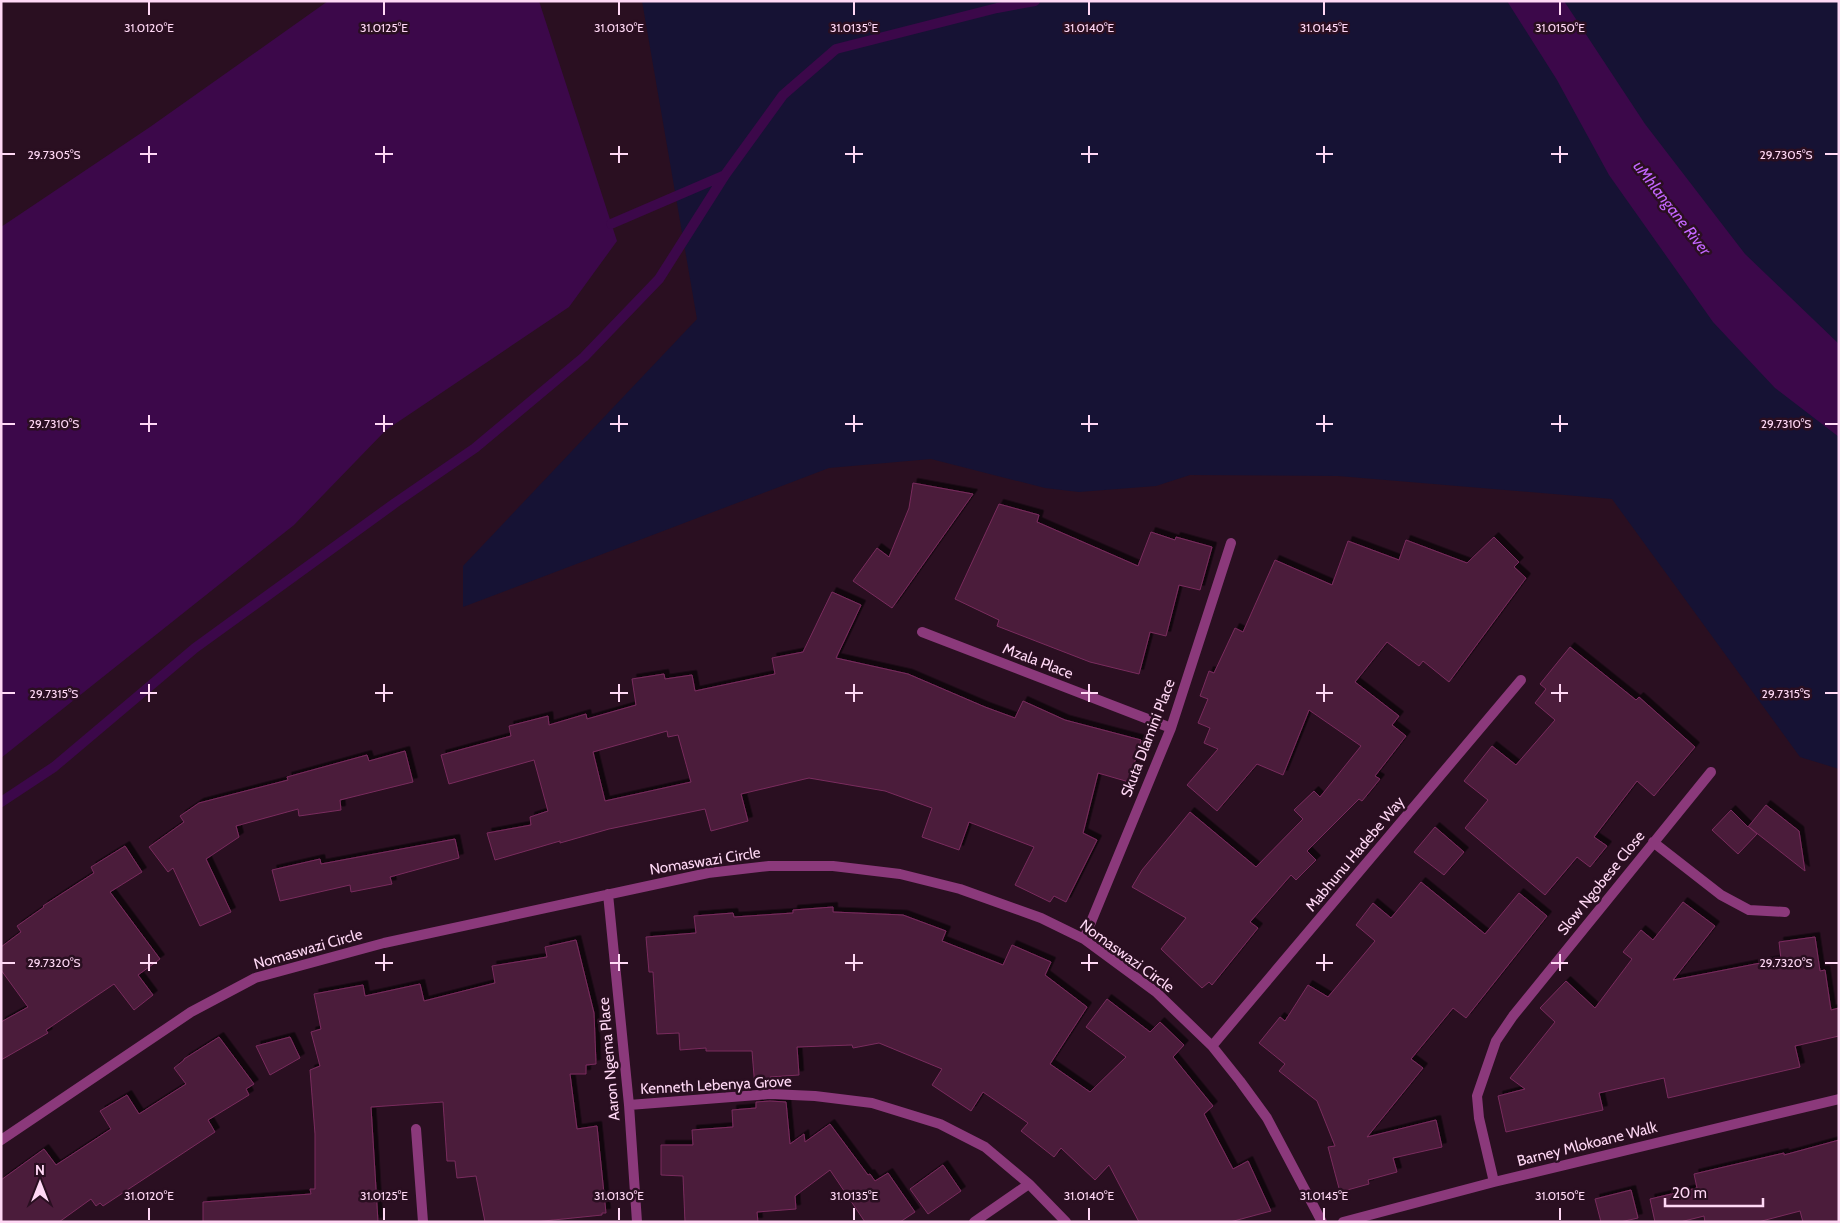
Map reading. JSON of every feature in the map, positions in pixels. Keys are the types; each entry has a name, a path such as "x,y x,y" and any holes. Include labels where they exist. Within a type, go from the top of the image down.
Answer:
{"street":[{"name":"Skuta Dlamini Place","path":"1084,939 1171,728 1231,543"},
{"name":"Mzala Place","path":"922,632 1171,728"},
{"name":"Mabhunu Hadebe Way","path":"1212,1046 1521,680"},
{"name":"Slow Ngobese Close","path":"1494,1182 1479,1118 1477,1096 1496,1041 1519,1008 1711,772"},
{"path":"1653,842 1721,895 1749,910 1785,912"},
{"name":"Nomaswazi Circle","path":"1,1140 192,1012 254,978 384,943 708,873 769,866 834,866 900,874 960,889 1041,918 1084,939 1156,992 1212,1046 1267,1118 1322,1222"},
{"name":"Aaron Ngema Place","path":"608,894 629,1105 637,1222"},
{"name":"Kenneth Lebenya Grove","path":"629,1105 770,1094 815,1096 872,1103 940,1124 985,1148 1029,1184 1066,1222"},
{"name":"Barney Mlokoane Walk","path":"1343,1222 1494,1182 1839,1099"},
{"path":"416,1129 423,1222"},
{"path":"974,1222 1029,1184"}],"shaded area":[{"path":"642,1 1839,1 1839,769 1800,757 1612,499 1338,476 1190,475 1156,486 1079,492 1045,488 931,459 829,468 463,607 463,566 697,319"}],"water":[{"path":"328,1 539,1 617,241 569,307 386,430 294,525 1,758 1,227 150,127"},
{"name":"uMhlangane River","path":"1507,1 1564,1 1645,124 1745,254 1839,344 1839,437 1775,388 1713,322 1609,175 1557,80"}],"building":[{"path":"913,483 973,494 892,608 853,581 877,548 889,557 909,508"},
{"path":"999,504 1039,515 1037,522 1138,566 1151,532 1175,540 1176,537 1212,547 1200,590 1179,585 1166,636 1150,632 1139,674 1090,662 997,626 999,620 955,599"},
{"path":"1494,537 1519,562 1514,567 1526,578 1449,682 1423,661 1419,666 1387,642 1355,682 1399,716 1392,725 1406,736 1375,776 1380,779 1362,801 1359,799 1307,851 1316,860 1296,880 1291,875 1250,922 1258,928 1212,985 1209,982 1202,988 1161,949 1186,918 1132,887 1142,870 1190,812 1256,867 1303,819 1294,810 1314,791 1320,797 1361,746 1309,710 1283,775 1257,764 1217,811 1187,785 1218,749 1204,743 1210,728 1198,723 1208,699 1200,696 1209,671 1214,673 1235,628 1243,632 1275,560 1332,585 1348,541 1399,560 1406,540 1467,563"},
{"path":"832,592 861,605 836,658 908,674 1015,718 1023,701 1065,720 1141,740 1129,782 1098,773 1083,833 1097,840 1066,902 1054,896 1050,902 1015,885 1034,847 969,822 959,850 922,837 932,808 885,791 809,778 741,794 748,821 711,831 705,809 609,829 495,860 487,833 531,825 530,817 548,811 534,760 449,784 441,755 511,736 509,726 548,716 549,725 586,714 587,719 636,705 632,679 664,674 665,679 692,675 695,691 775,674 772,658 803,652","holes":["667,731 668,737 678,735 691,782 605,801 593,752"]},
{"path":"1570,647 1636,700 1639,697 1695,747 1654,796 1637,781 1594,837 1607,846 1590,867 1577,857 1545,895 1465,828 1488,800 1464,781 1492,746 1516,765 1555,720 1535,703 1546,689 1540,684"},
{"path":"405,751 413,782 340,800 341,810 299,816 298,809 236,826 239,837 206,859 231,912 200,926 173,868 168,872 149,847 184,822 180,816 199,803 288,780 287,777 367,755 369,761"},
{"path":"1766,805 1799,831 1805,871 1749,827 1757,834 1738,854 1712,830 1731,810 1748,827"},
{"path":"1435,827 1464,852 1444,875 1414,852"},
{"path":"455,839 459,858 390,877 392,884 351,892 350,885 280,901 272,870 320,859 321,864"},
{"path":"125,846 142,872 110,892 160,959 138,975 153,995 134,1010 114,984 46,1030 48,1033 1,1060 1,1022 28,1007 1,970 1,947 21,932 17,926 43,906 94,873 91,867"},
{"path":"1421,882 1485,934 1519,893 1547,916 1466,1018 1453,1008 1411,1059 1423,1068 1367,1137 1436,1120 1442,1147 1393,1158 1397,1172 1368,1180 1369,1184 1340,1192 1328,1147 1335,1146 1317,1101 1279,1071 1285,1064 1259,1043 1280,1017 1285,1021 1308,985 1328,997 1375,941 1356,925 1373,903 1391,918"},
{"path":"1683,902 1715,926 1673,980 1781,959 1779,942 1815,937 1820,971 1825,970 1831,1010 1839,1008 1839,1036 1795,1046 1800,1067 1668,1098 1664,1078 1599,1093 1603,1110 1506,1132 1498,1096 1525,1089 1510,1078 1555,1022 1540,1008 1566,981 1595,1008 1632,959 1623,952 1641,930 1653,940"},
{"path":"833,907 833,912 903,915 946,931 942,941 1003,965 1012,945 1051,962 1045,975 1087,1007 1050,1064 1090,1092 1126,1057 1086,1027 1107,999 1150,1032 1160,1022 1184,1045 1173,1057 1213,1106 1204,1114 1233,1169 1248,1161 1271,1211 1230,1222 1139,1222 1109,1165 1095,1180 1061,1148 1054,1157 1021,1131 1028,1123 983,1092 971,1111 932,1085 942,1069 879,1043 853,1048 852,1045 797,1047 799,1075 770,1077 778,1087 755,1088 752,1051 706,1051 706,1048 680,1050 679,1033 657,1034 653,972 649,972 646,937 696,933 694,916 733,913 734,917 793,913 793,910"},
{"path":"576,940 594,1013 596,1064 586,1065 586,1074 570,1074 577,1129 597,1126 606,1213 534,1222 485,1222 476,1176 457,1178 455,1161 447,1161 443,1102 371,1107 378,1222 203,1222 203,1202 311,1194 310,1189 315,1189 315,1134 310,1070 320,1066 311,1032 321,1029 314,994 363,985 365,996 420,984 424,1001 495,983 492,966 547,957 545,947"},
{"path":"219,1037 254,1084 246,1089 249,1095 208,1120 215,1132 103,1206 100,1203 96,1206 91,1199 59,1222 1,1222 1,1180 44,1149 56,1165 111,1129 100,1111 127,1095 139,1114 186,1084 174,1068 184,1059"},
{"path":"290,1037 300,1058 270,1075 256,1046"},
{"path":"756,1102 786,1102 790,1144 804,1134 805,1142 830,1124 868,1175 870,1174 875,1181 888,1173 915,1212 900,1222 865,1222 830,1170 795,1196 796,1209 757,1212 758,1222 685,1222 683,1176 661,1175 661,1145 693,1145 692,1130 733,1127 732,1110 756,1108"},
{"path":"1839,1140 1839,1222 1803,1222 1800,1211 1758,1222 1705,1222 1704,1216 1680,1222 1655,1222 1650,1199 1697,1188 1694,1174 1784,1153 1784,1155"},
{"path":"943,1165 961,1191 928,1214 910,1189"},
{"path":"1631,1190 1638,1218 1620,1222 1601,1222 1595,1199"}],"waterway":[{"path":"611,224 725,175 783,95 836,49 997,8 1035,1"},
{"path":"1,802 54,767 195,648 395,503 475,448 584,357 659,279 725,175"}]}
